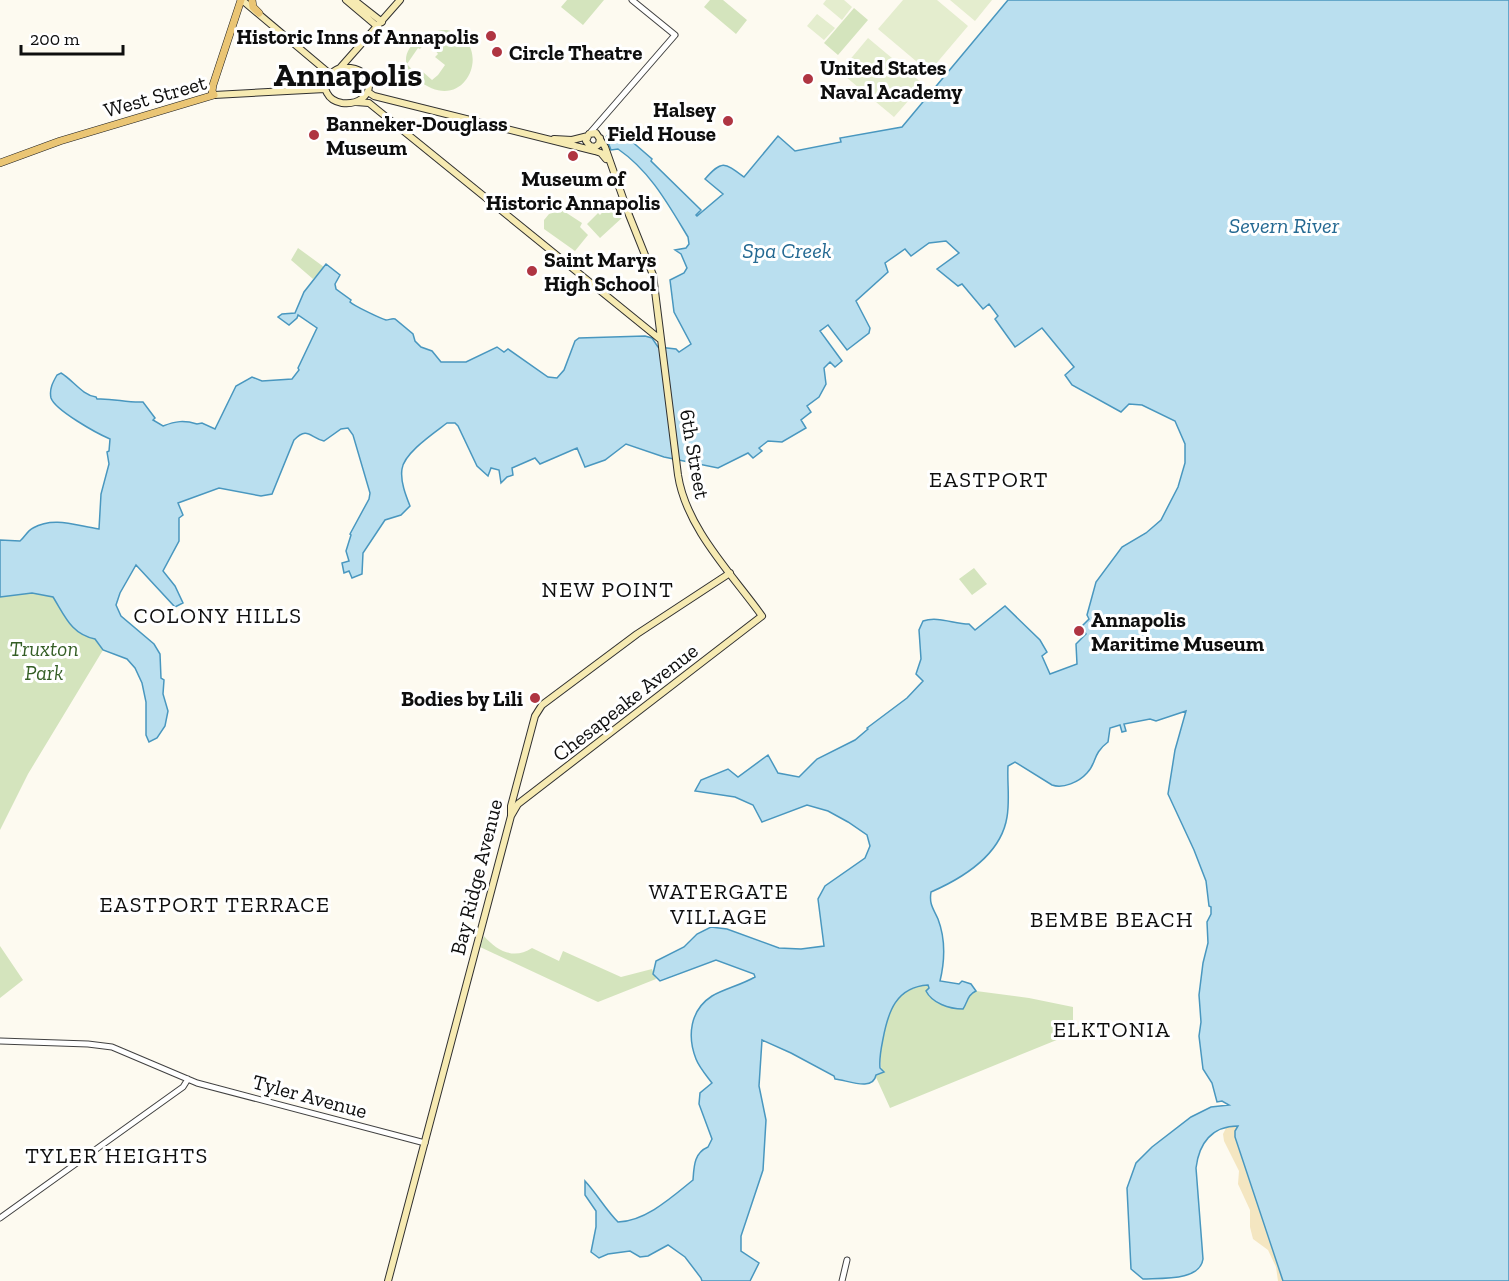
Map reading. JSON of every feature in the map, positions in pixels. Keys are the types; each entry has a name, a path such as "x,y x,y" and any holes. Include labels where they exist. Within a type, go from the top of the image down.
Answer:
{"main road":[{"path":"214,95 213,85 241,0 330,74"},
{"path":"252,0 253,7 259,14"},
{"path":"346,0 380,24"},
{"path":"354,0 380,24"},
{"path":"400,0 355,53 340,68 330,74 325,81 324,89 329,97 344,103 369,103 661,343"},
{"path":"355,53 356,63 369,78 368,92 356,102"},
{"path":"340,68 360,70"},
{"name":"West Street","path":"0,163 60,141 214,95 324,89"},
{"path":"368,92 374,96 568,145 592,148 599,144 600,137 596,133 569,141 545,139"},
{"path":"589,135 587,143 609,161"},
{"name":"6th Street","path":"600,137 652,269 678,475 684,501 691,518 762,616"},
{"name":"Bay Ridge Avenue","path":"388,1281 511,816 510,807 535,716 542,705 637,634 730,573"},
{"name":"Chesapeake Avenue","path":"511,816 518,804 762,616"},
{"path":"515,788 515,799 518,804"}],"street":[{"path":"589,135 675,35 632,0"},
{"path":"600,137 599,131 604,118"},
{"name":"Tyler Avenue","path":"0,1041 112,1047 184,1078 425,1143"},
{"path":"0,1218 176,1092 187,1083 184,1078"},
{"path":"842,1281 847,1260"}],"green space":[{"path":"567,0 604,0 583,25 561,7"},
{"path":"710,0 723,0 747,20 736,34 704,7"},
{"path":"826,0 844,0 852,7 842,20 823,4"},
{"path":"903,0 937,0 968,26 929,72 878,29"},
{"path":"950,0 992,0 975,21"},
{"path":"854,8 868,20 838,55 824,43"},
{"path":"817,14 835,28 824,40 807,26"},
{"path":"447,30 462,37 470,48 473,61 470,74 462,85 450,90 435,89 417,79 409,71 406,62 411,46 418,39 437,31","holes":["425,43 432,46 438,54 435,57 445,65 432,80 423,72 420,75 416,74 407,64 418,48 420,49"]},
{"path":"868,38 923,84 894,117 846,77 843,68"},
{"path":"615,198 618,198 624,216 600,238 587,224 598,213 600,215"},
{"path":"562,210 582,223 580,227 588,235 575,251 544,229 544,220 549,214"},
{"path":"298,248 324,267 318,277 313,279 291,260"},
{"path":"974,568 987,584 972,595 959,579"},
{"name":"Truxton Park","path":"32,593 53,597 74,629 95,639 103,650 28,774 0,830 0,597"},
{"path":"484,936 494,946 506,952 519,953 532,948 559,961 563,951 621,977 652,969 656,979 598,1002 480,947"},
{"path":"0,946 23,980 0,998"},
{"path":"922,985 929,985 929,996 935,1000 966,1005 968,997 976,991 1073,1007 1073,1024 1069,1035 890,1108 875,1075 883,1072 880,1059 886,1020 897,999"}],"sand":[{"path":"1227,1126 1240,1126 1235,1137 1283,1281 1278,1281 1276,1267 1268,1250 1253,1239 1250,1210 1238,1184 1239,1171 1224,1141 1223,1134"}],"water":[{"name":"Severn River","path":"1008,0 1509,0 1509,1281 1283,1281 1235,1137 1238,1126 1221,1129 1214,1133 1200,1151 1196,1168 1203,1259 1200,1266 1188,1275 1160,1279 1143,1279 1131,1269 1127,1188 1136,1163 1152,1147 1191,1117 1211,1107 1229,1105 1222,1101 1217,1102 1212,1083 1203,1069 1199,1036 1201,1022 1199,995 1208,943 1207,922 1211,914 1206,881 1168,794 1175,750 1186,711 1156,721 1150,719 1124,724 1126,731 1122,732 1120,725 1110,728 1108,742 1099,750 1090,769 1071,784 1052,785 1015,762 1008,766 1007,817 997,843 979,864 956,880 931,892 931,903 941,927 943,942 944,958 940,981 959,984 962,981 971,984 976,991 969,997 963,1009 952,1008 937,1002 926,991 929,988 928,985 908,990 901,996 891,1011 885,1029 880,1061 880,1068 884,1072 876,1075 874,1080 870,1083 859,1084 835,1079 834,1076 791,1053 762,1040 759,1086 766,1120 763,1170 741,1236 741,1251 759,1263 750,1281 702,1281 685,1257 668,1245 648,1256 640,1257 630,1251 608,1254 599,1258 591,1252 596,1227 596,1211 585,1195 585,1181 618,1222 628,1221 648,1213 693,1180 697,1156 708,1147 712,1139 699,1104 700,1093 712,1083 696,1059 691,1033 692,1024 699,1009 712,996 755,977 754,974 716,960 660,981 653,974 656,961 684,947 697,934 711,927 727,929 779,948 801,949 824,946 818,899 825,886 865,858 870,846 867,835 828,811 807,805 762,822 753,805 735,797 695,791 701,780 728,769 738,777 768,755 778,773 799,777 817,759 855,740 907,698 923,681 916,674 921,659 919,630 923,621 934,619 969,624 975,630 1005,606 1040,640 1047,652 1042,656 1050,674 1077,664 1076,644 1086,634 1081,627 1089,619 1087,615 1096,582 1122,547 1146,533 1161,520 1178,487 1185,463 1185,444 1175,421 1142,405 1129,404 1121,412 1072,385 1065,375 1074,367 1042,328 1015,347 995,319 998,316 989,304 983,309 962,284 958,286 937,269 959,253 946,241 929,243 911,256 905,249 885,263 888,272 856,301 870,328 869,333 847,350 828,325 820,331 842,361 835,367 830,362 824,368 826,384 819,397 807,406 811,412 801,420 806,428 782,442 768,441 759,448 762,451 753,458 748,453 718,468 664,457 626,444 605,460 585,467 577,448 540,464 535,458 512,468 513,475 501,483 499,470 491,468 488,476 477,466 458,426 455,423 447,423 408,456 402,469 402,478 410,506 401,515 385,520 363,553 362,574 352,578 349,571 344,573 342,563 349,561 346,551 350,534 370,493 353,435 348,428 341,429 324,441 306,433 294,440 272,494 261,496 219,488 178,503 183,515 179,518 179,541 163,571 175,586 183,603 175,607 136,565 116,605 121,616 154,644 160,654 161,678 164,680 163,694 168,711 165,726 157,738 149,742 146,735 146,702 142,683 135,668 127,659 103,650 95,639 74,629 53,597 32,593 0,597 0,540 20,541 31,529 41,524 57,522 99,529 101,494 109,464 107,452 110,439 77,421 54,403 51,392 57,375 61,373 97,399 143,402 155,418 153,420 163,426 176,422 202,423 215,429 236,386 252,377 262,381 292,379 299,370 317,328 298,315 289,325 278,317 282,314 295,313 304,292 326,264 340,275 335,284 336,289 351,300 350,302 383,319 395,319 413,334 415,341 421,347 432,351 441,362 466,362 497,347 504,352 508,349 548,377 557,378 564,370 575,341 579,338 645,336 652,338 658,347 676,349 679,352 691,344 674,312 670,280 684,273 687,268 681,254 675,250 686,248 689,244 688,237 666,200 640,167 618,149 611,150 606,137 614,126 652,159 651,161 701,210 697,216 723,194 705,179 715,169 723,165 727,166 744,177 778,136 795,151 841,142 840,138 902,127"}],"place":[{"name":"Historic Inns of Annapolis","path":"491,36"},
{"name":"Circle Theatre","path":"497,52"},
{"name":"United States Naval Academy","path":"808,79"},
{"name":"Halsey Field House","path":"728,121"},
{"name":"Banneker-Douglass Museum","path":"314,135"},
{"name":"Museum of Historic Annapolis","path":"573,156"},
{"name":"Saint Marys High School","path":"532,271"},
{"name":"Annapolis Maritime Museum","path":"1079,631"},
{"name":"Bodies by Lili","path":"535,698"}],"district":[{"name":"Annapolis","path":"348,74"},
{"name":"EASTPORT","path":"989,479"},
{"name":"NEW POINT","path":"608,589"},
{"name":"COLONY HILLS","path":"218,615"},
{"name":"EASTPORT TERRACE","path":"215,904"},
{"name":"WATERGATE VILLAGE","path":"719,904"},
{"name":"BEMBE BEACH","path":"1112,919"},
{"name":"ELKTONIA","path":"1112,1029"},
{"name":"TYLER HEIGHTS","path":"117,1155"}],"water label":[{"name":"Spa Creek","path":"787,250"}]}
